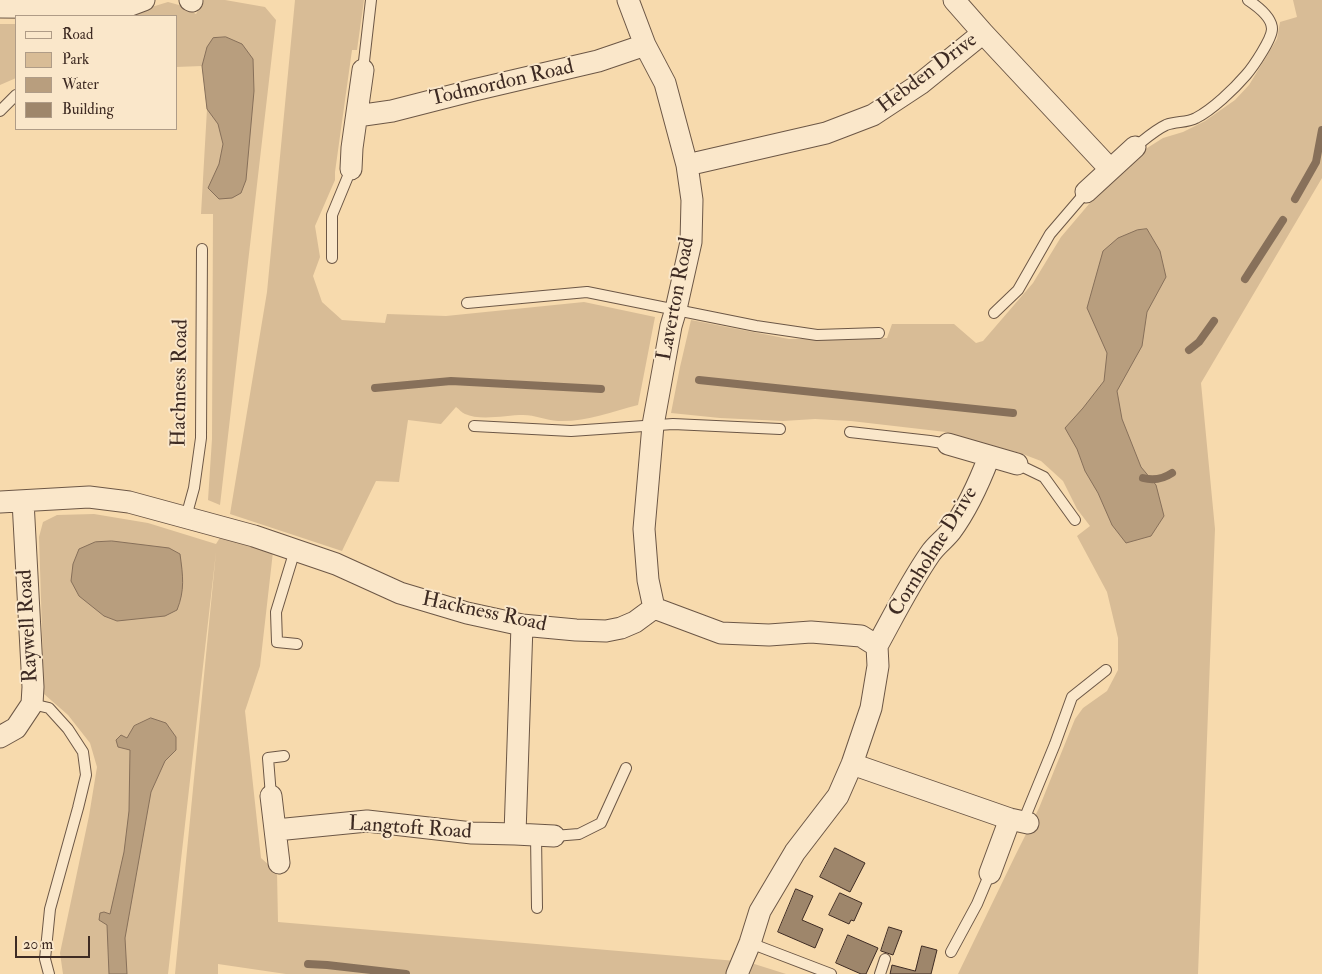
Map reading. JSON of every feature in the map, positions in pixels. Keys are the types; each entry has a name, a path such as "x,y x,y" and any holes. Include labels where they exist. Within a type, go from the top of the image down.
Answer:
{"street":[{"path":"0,7 104,8 128,6 144,0"},
{"name":"Laverton Road","path":"628,0 645,45 665,83 687,166 692,200 691,242 671,326 653,424 644,529 648,580 654,608"},
{"name":"Hebden Drive","path":"687,166 826,133 873,116 920,84 983,33 954,0"},
{"path":"983,33 1110,169"},
{"name":"Todmordon Road","path":"357,116 392,111 598,61 645,45"},
{"path":"351,169 363,70"},
{"path":"1086,192 1135,147"},
{"path":"948,444 1017,464"},
{"name":"Cornholme Drive","path":"877,646 913,580 931,552 950,532 968,505 989,457"},
{"name":"Hackness Road","path":"0,502 89,497 129,502 254,536 336,564 400,593 467,614 522,625 606,631 621,628 635,622 654,608"},
{"name":"Raywell Road","path":"0,737 16,728 32,704 33,686 23,501"},
{"path":"654,608 721,633 769,635 810,632 861,636 877,646 878,666 871,708 852,764 838,796 795,852 760,911 750,943 737,974"},
{"path":"515,834 522,625"},
{"path":"852,764 1020,821 990,873"},
{"path":"271,796 279,863"},
{"name":"Langtoft Road","path":"276,830 367,821 472,833 545,835"}],"lane":[{"path":"363,70 371,0"},
{"path":"1135,147 1167,125 1196,119 1216,104 1247,74 1269,40 1272,27 1268,17 1248,0"},
{"path":"0,111 15,96"},
{"path":"332,258 332,215 351,169"},
{"path":"994,313 1018,290 1050,234 1086,192"},
{"name":"Hachness Road","path":"186,517 194,488 201,438 202,249"},
{"path":"467,303 588,292 756,326 817,335 879,333"},
{"path":"474,426 571,431 653,424 780,429"},
{"path":"850,432 948,444"},
{"path":"1017,464 1044,477 1075,520"},
{"path":"295,550 276,612 277,642 297,644"},
{"path":"1020,821 1055,744 1072,697 1106,670"},
{"path":"32,704 49,708 68,729 83,752 86,776 50,909 45,959 49,974"},
{"path":"271,796 268,758 284,756"},
{"path":"537,908 545,835 579,834 601,823 626,768"},
{"path":"952,952 977,904 990,873"},
{"path":"750,943 831,974"},
{"path":"880,974 885,959"}],"green space":[{"path":"204,0 225,0 265,7 276,20 220,505 208,500 212,439 213,214 201,214 207,109 202,66 178,67 178,15 125,15 168,2 179,5 196,14"},
{"path":"295,0 364,0 357,50 352,50 335,180 315,226 320,257 313,276 322,302 342,320 385,323 387,314 446,316 584,302 655,317 638,405 598,416 568,421 523,415 478,417 464,413 456,407 441,424 408,420 399,482 376,481 342,551 230,514 267,292"},
{"path":"1293,0 1322,0 1322,178 1201,383 1215,529 1198,974 958,974 1039,808 1075,719 1083,708 1107,691 1118,670 1118,638 1107,592 1077,536 1090,526 1077,509 1063,481 1041,461 1020,453 946,432 851,421 815,419 783,421 671,413 691,320 789,339 887,338 892,324 954,324 976,343 983,341 1033,283 1061,237 1089,204 1144,150 1163,138 1183,132 1205,121 1235,100 1249,85 1277,39 1280,22 1297,17"},
{"path":"0,24 15,24 15,78 0,85"},
{"path":"94,514 148,523 216,544 226,528 274,543 260,666 245,711 261,858 277,872 278,922 748,962 786,974 286,974 218,964 218,974 175,974 216,552 168,974 63,974 60,953 89,816 97,767 90,743 68,715 44,694 39,537 43,522 57,515"}],"water":[{"path":"226,37 242,44 253,59 254,91 246,180 241,193 232,198 219,199 208,188 219,164 223,144 218,124 207,109 202,66 207,47 213,38"},
{"path":"1147,229 1160,251 1166,277 1147,312 1142,346 1117,391 1122,419 1141,467 1156,485 1164,516 1151,536 1126,543 1112,525 1098,493 1085,471 1077,449 1065,428 1104,381 1107,353 1087,308 1103,251 1118,238 1137,230"},
{"path":"112,541 169,548 180,554 183,583 177,610 165,616 117,621 104,616 79,596 71,581 73,564 79,549 95,542"},
{"path":"151,718 166,723 176,737 176,750 165,761 151,792 125,938 127,974 109,974 107,925 99,920 100,913 110,914 124,852 129,811 130,750 118,747 116,740 121,735 127,738 134,726"}],"building":[{"path":"835,848 865,863 850,892 820,877"},
{"path":"796,889 813,896 802,920 823,929 815,948 778,932"},
{"path":"840,893 862,903 854,921 851,920 849,924 829,915"},
{"path":"889,927 902,931 893,955 881,951"},
{"path":"848,935 878,948 866,974 861,974 836,963"},
{"path":"922,946 937,950 931,974 890,974 892,965 915,971"}],"waterway":[{"path":"1295,199 1316,162 1322,130"},
{"path":"1245,279 1283,220"},
{"path":"1189,350 1199,342 1214,321"},
{"path":"699,380 1013,413"},
{"path":"375,388 451,381 601,389"},
{"path":"1143,478 1158,479 1172,473"},
{"path":"308,964 406,974"}]}
